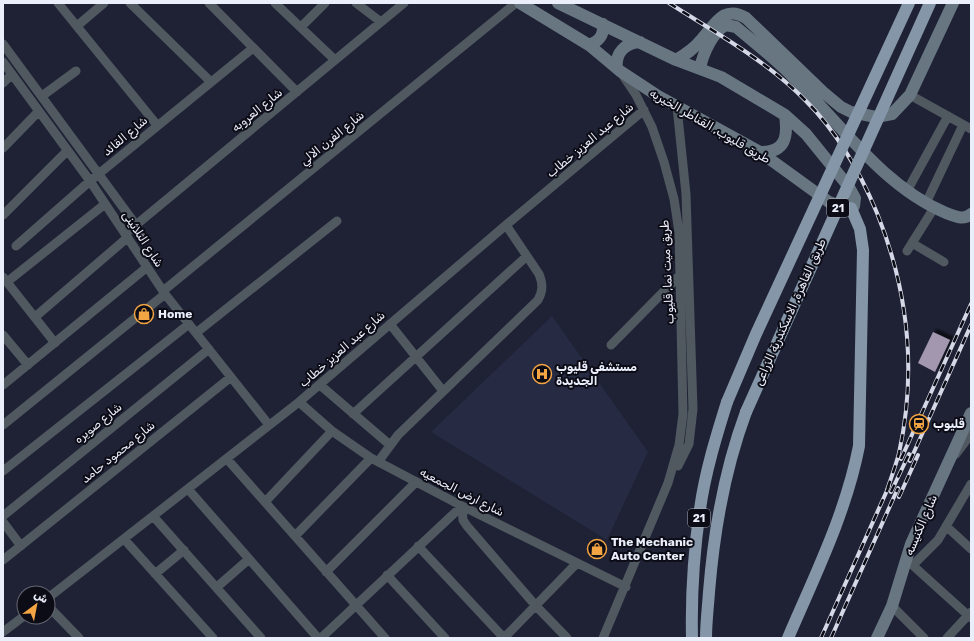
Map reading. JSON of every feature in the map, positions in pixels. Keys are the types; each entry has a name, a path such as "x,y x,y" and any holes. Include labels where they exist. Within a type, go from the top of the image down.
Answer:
{"highway":[{"name":"طريق القاهرة, الاسكندرية الزراعى","path":"692,638 696,551 700,508 709,464 727,402 756,334 909,3"},
{"name":"طريق القاهرة, الاسكندرية الزراعى","path":"706,638 712,557 720,503 732,452 746,412 930,3"},
{"path":"788,638 832,536 854,470 859,446 863,250 860,230 851,208"}],"main road":[{"name":"طريق قليوب, القناطر الخيريه","path":"520,3 589,45 618,70 677,107 760,152 829,202 841,207 851,208"},
{"path":"558,3 676,60 700,68 742,88 785,114 806,134 849,187 855,198 855,202 851,208"},
{"path":"676,60 694,48 720,17 732,19 746,18 823,92 841,107 851,112 876,117 892,114 910,95 953,3"},
{"path":"700,68 706,51 719,30 732,19"},
{"path":"732,19 736,27 794,77 871,159 907,191 930,205 956,217 966,217 971,214"},
{"path":"589,45 596,43 601,38 603,24"},
{"path":"618,70 617,57 624,48 628,44 640,42"},
{"path":"760,152 769,152 777,149 784,142 787,134 785,114"},
{"name":"شارع الكنيسه","path":"877,638 910,562 911,544 971,413"}],"street":[{"path":"58,3 157,125"},
{"path":"77,26 104,3"},
{"path":"130,3 211,82"},
{"path":"209,3 297,92"},
{"path":"275,3 335,60"},
{"path":"301,27 325,3"},
{"path":"356,3 381,22"},
{"name":"شارع العروبه","path":"35,317 126,236 136,225 404,3"},
{"name":"شارع الفرن الالي","path":"3,425 516,3"},
{"name":"شارع الثلاثينى","path":"3,44 136,225"},
{"name":"شارع القائد","path":"16,246 157,125 253,48"},
{"name":"شارع الثلاثينى","path":"3,62 90,181 146,268 164,293 269,425"},
{"name":"طريق ميت نما, قليوب","path":"603,638 626,587 668,483 679,445 683,414 679,232 674,199 658,145 644,110 618,70"},
{"path":"42,96 76,71"},
{"path":"3,83 12,74"},
{"path":"910,95 967,127 910,247 944,262"},
{"name":"طريق ميت نما, قليوب","path":"668,483 689,444 693,409 686,194 677,107"},
{"name":"شارع عبد العزيز خطاب","path":"56,592 320,385 506,225 644,110"},
{"path":"3,148 39,111"},
{"path":"907,191 948,116"},
{"path":"3,215 68,150"},
{"path":"55,343 5,280 105,204"},
{"path":"196,333 337,221"},
{"path":"295,536 390,446 398,435 538,300 542,287 539,274 506,225"},
{"path":"353,414 527,256"},
{"path":"5,380 28,366 146,268"},
{"path":"611,345 680,275"},
{"path":"3,471 189,324"},
{"path":"390,324 443,391"},
{"path":"3,335 28,366"},
{"name":"شارع صويره","path":"3,516 209,349"},
{"name":"شارع محمود حامد","path":"3,560 231,377"},
{"path":"320,385 390,446"},
{"name":"شارع ارض الجمعيه","path":"299,402 332,431 375,460 462,506 626,587"},
{"path":"265,502 332,431"},
{"path":"948,464 971,434"},
{"path":"227,458 385,638"},
{"path":"326,572 416,482"},
{"path":"947,638 970,615 910,562 938,540 971,484"},
{"path":"188,489 320,638 462,506"},
{"path":"462,506 463,520 467,526 536,606 567,638"},
{"path":"153,516 261,638"},
{"path":"3,522 21,546"},
{"path":"946,526 971,549"},
{"path":"124,539 213,638"},
{"path":"418,546 504,638 577,563"},
{"path":"155,574 184,550"},
{"path":"217,587 249,559"},
{"path":"387,575 445,638"},
{"path":"892,606 924,638"},
{"path":"56,614 79,638"},
{"path":"3,632 16,622"}],"shaded area":[{"name":"مستشفى قليوب الجديدة","path":"552,316 648,452 607,540 431,432"}],"building":[{"path":"933,332 950,340 935,372 918,363"}],"railway":[{"path":"669,3 758,60 791,87 818,113 856,168 877,213 888,242 896,271 902,301 908,361 908,392 899,453 887,490"},
{"path":"901,459 971,304"},
{"path":"910,461 971,325"},
{"path":"891,492 909,454"},
{"path":"899,497 918,455"},
{"path":"821,638 889,486"},
{"path":"831,638 898,488"}],"place":[{"name":"Home","path":"144,314"},
{"name":"مستشفى قليوب الجديدة","path":"542,374"},
{"name":"قليوب","path":"919,424"},
{"name":"The Mechanic Auto Center","path":"597,549"}]}
